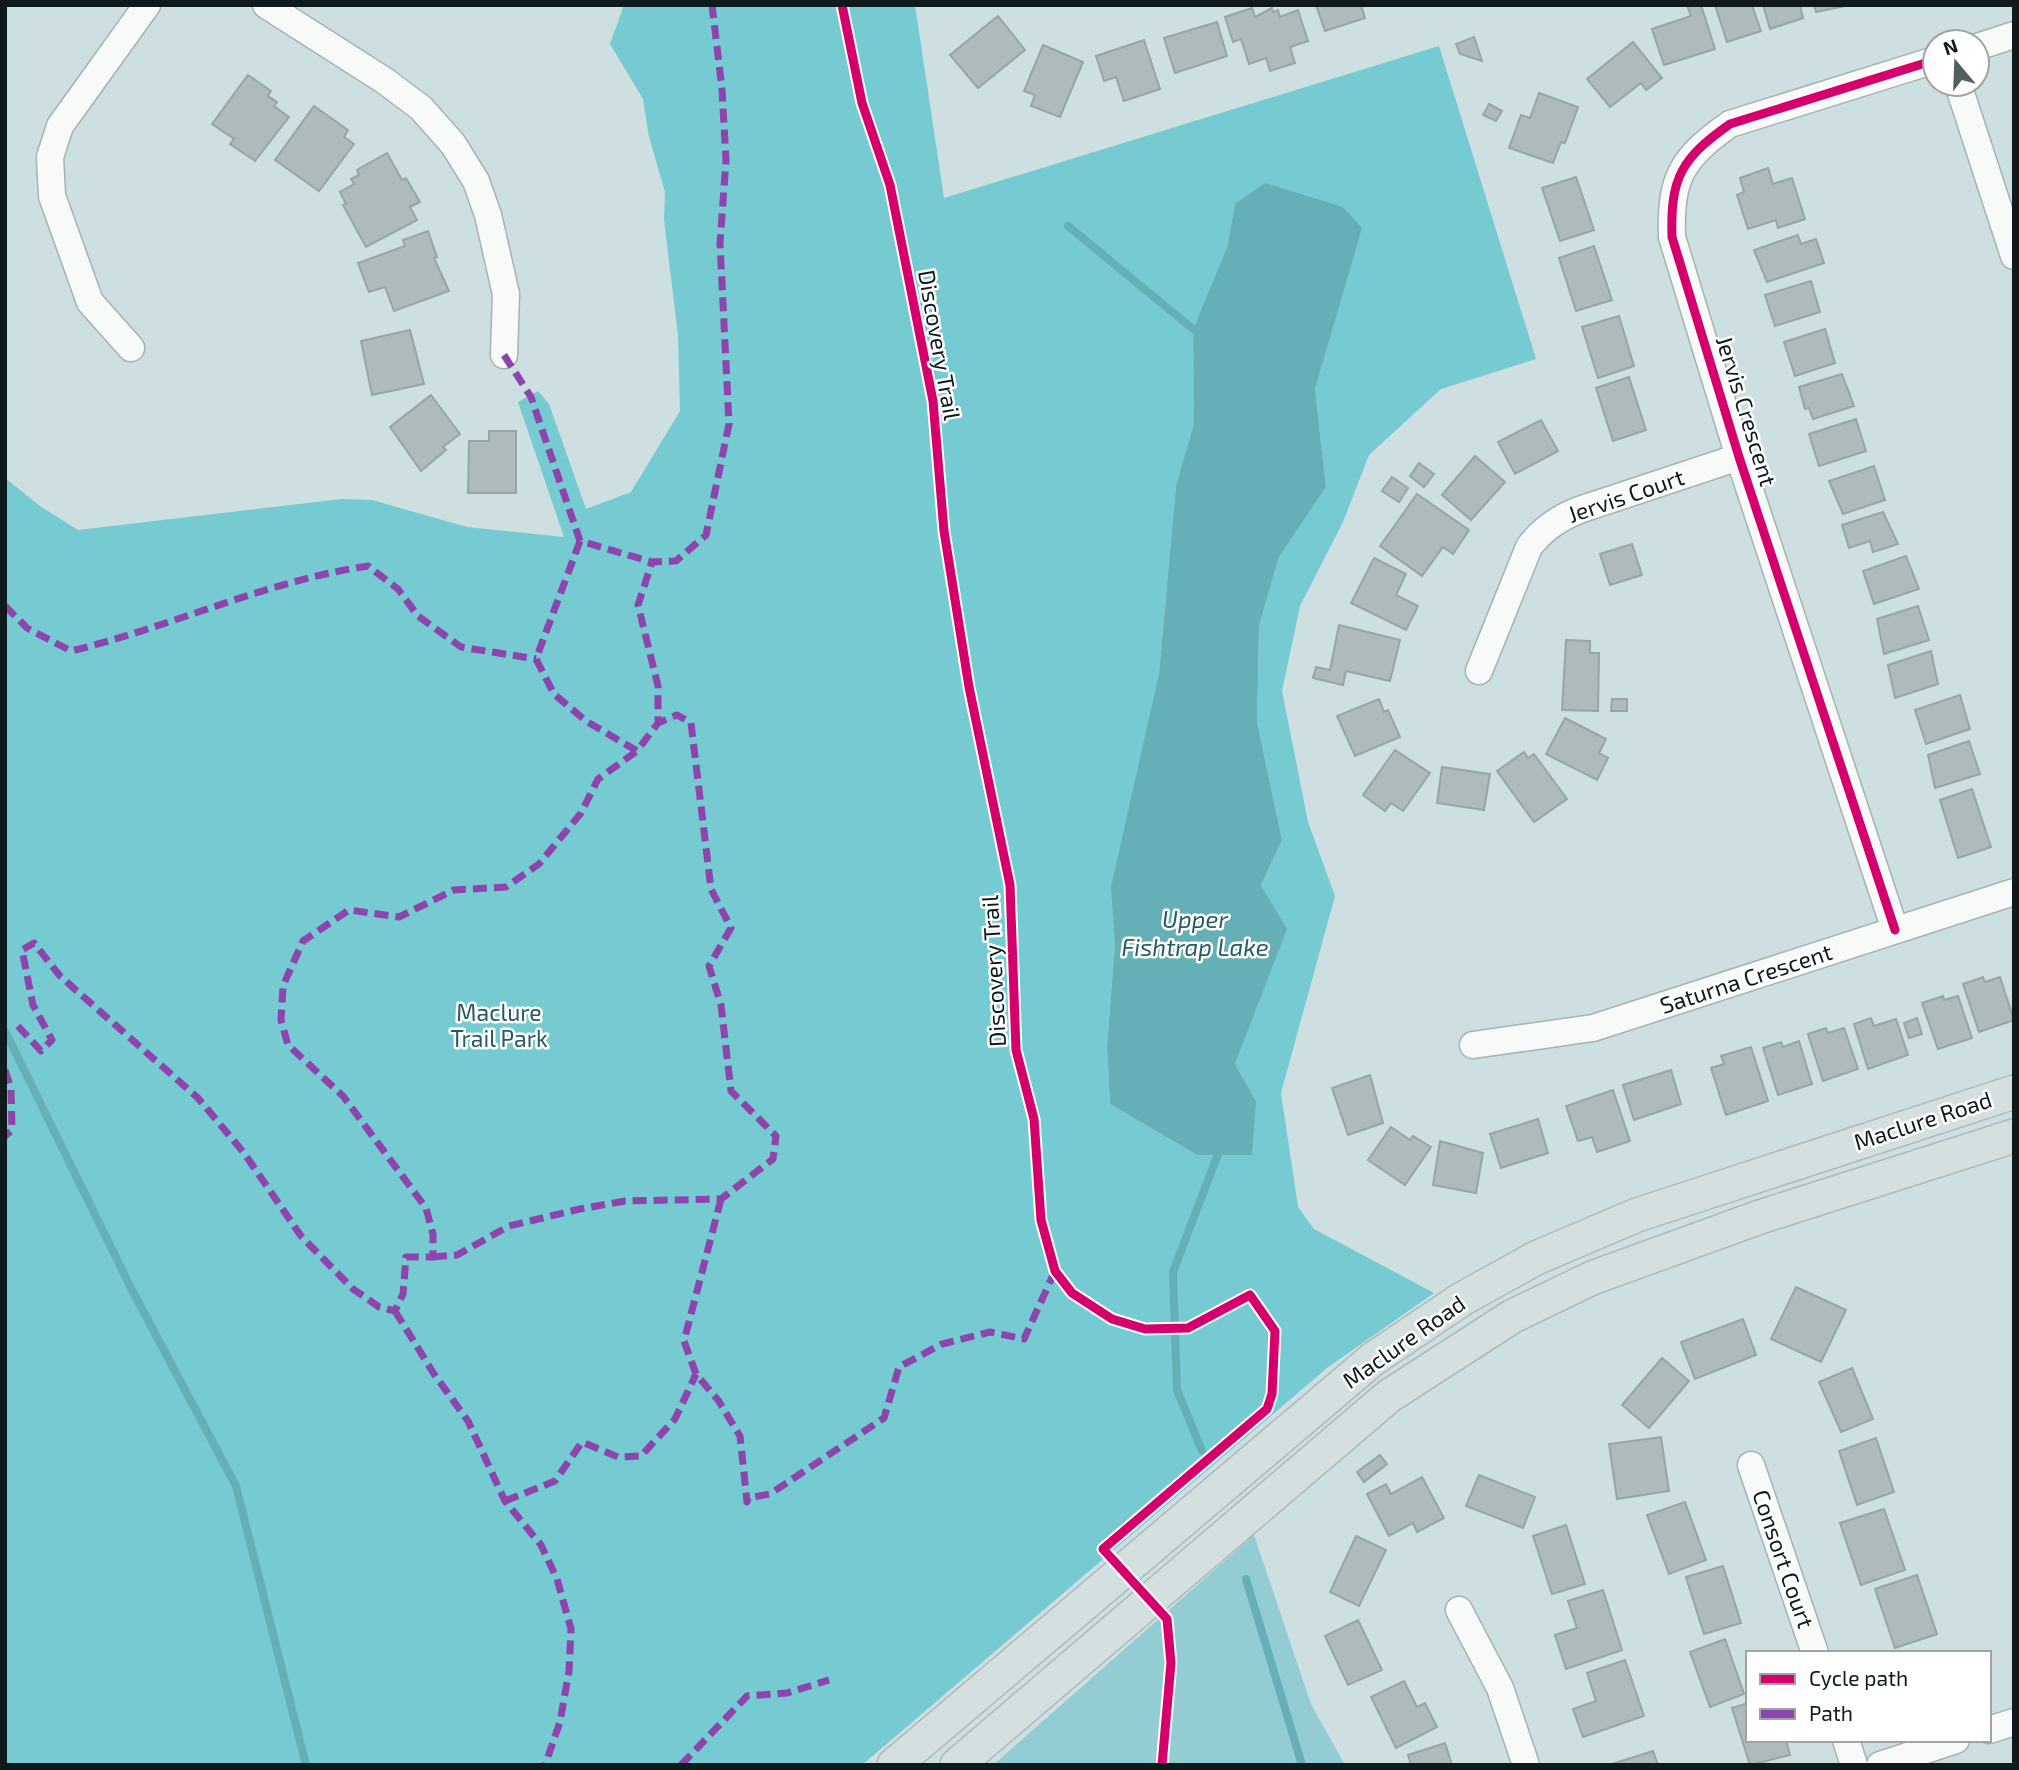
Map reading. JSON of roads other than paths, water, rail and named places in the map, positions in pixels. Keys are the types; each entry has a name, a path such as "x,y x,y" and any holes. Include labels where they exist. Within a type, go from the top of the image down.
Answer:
{"main road":[{"name":"Maclure Road","path":"894,1765 1373,1359 1462,1299 1536,1258 1637,1215 2014,1092"},
{"name":"Maclure Road","path":"957,1765 1389,1396 1513,1316 1592,1278 1734,1226 2014,1136"}],"street":[{"path":"131,348 90,302 52,195 50,157 60,126 147,5"},
{"path":"265,5 385,81 421,108 453,144 477,181 488,215 506,295 504,355"},
{"path":"1991,42 2014,35"},
{"name":"Jervis Crescent","path":"1895,930 1740,457 1672,237 1671,203 1685,162 1703,143 1730,124 1921,64"},
{"path":"1963,98 2014,256"},
{"name":"Jervis Court","path":"1479,671 1514,579 1538,534 1562,517 1740,457"},
{"name":"Saturna Crescent","path":"1473,1045 1593,1028 2014,892"},
{"name":"Consort Court","path":"1751,1465 1814,1651"},
{"path":"1459,1610 1500,1688 1526,1765"},
{"path":"1991,1729 2014,1722"},
{"path":"1847,1742 1854,1765"},
{"path":"1880,1765 1950,1742"}],"water":[{"name":"Upper Fishtrap Lake","path":"1265,183 1343,207 1362,228 1315,389 1326,487 1279,557 1259,626 1257,722 1282,840 1261,885 1287,929 1235,1064 1256,1101 1252,1155 1197,1155 1110,1104 1107,1046 1115,944 1111,887 1159,674 1176,485 1194,423 1193,329 1227,247 1235,204"}],"waterway":[{"path":"1068,226 1193,329 1200,331"},
{"path":"5,1031 133,1292 236,1486 306,1765"},
{"path":"1202,1451 1177,1390 1173,1272 1218,1154 1217,1145"},
{"path":"1246,1579 1302,1765"}],"park label":[{"name":"Maclure Trail Park","path":"499,1026"}]}
